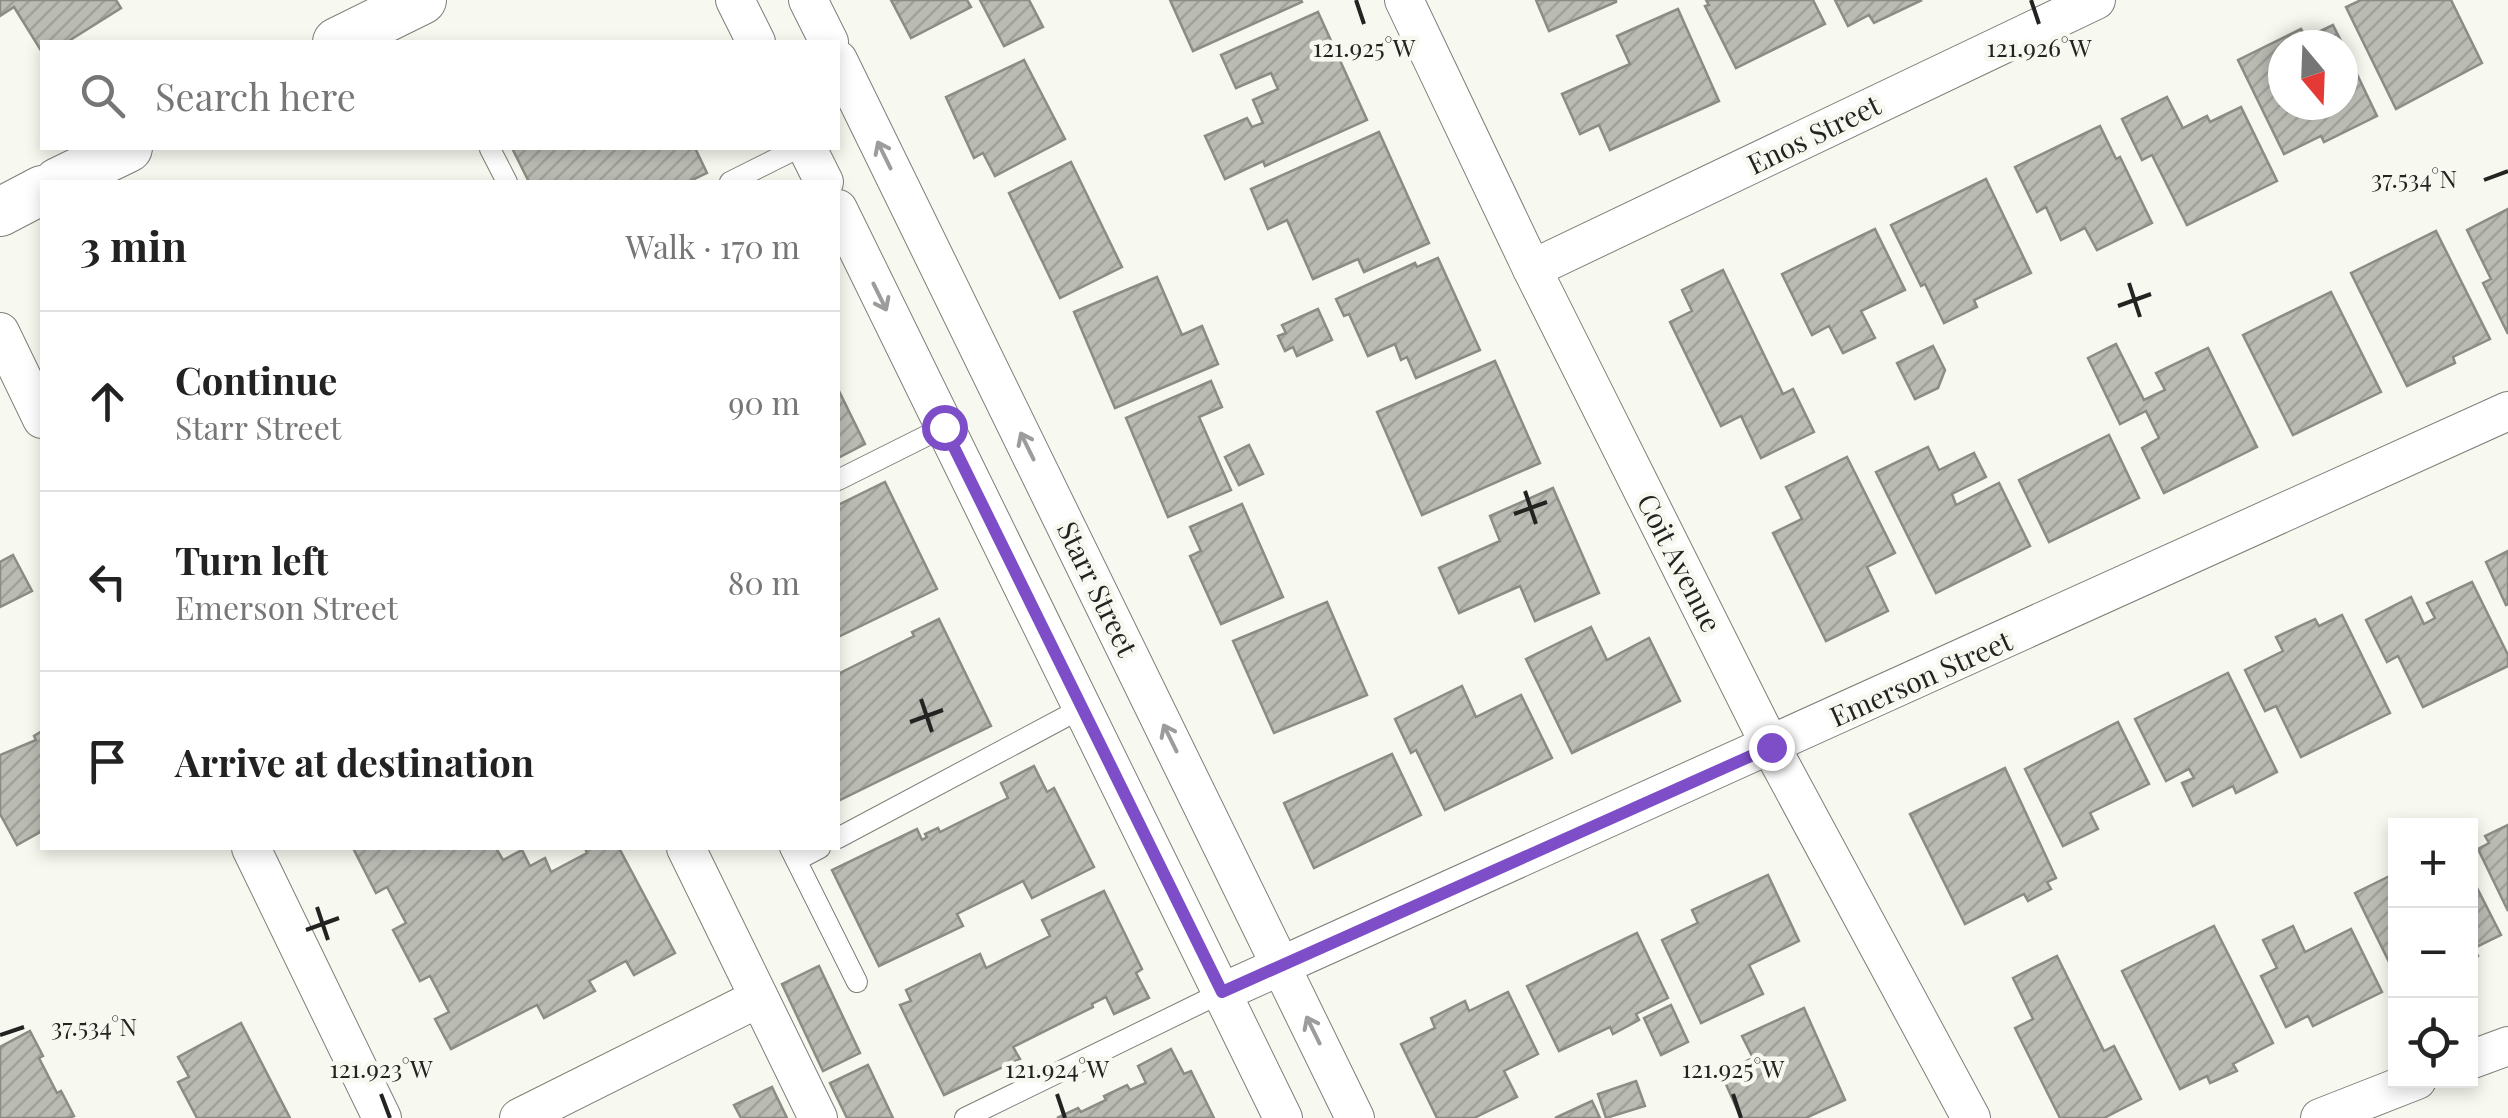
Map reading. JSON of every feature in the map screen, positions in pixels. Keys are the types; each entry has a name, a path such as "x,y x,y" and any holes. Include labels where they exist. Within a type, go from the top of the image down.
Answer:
{"street":[{"path":"341,40 422,0"},
{"path":"735,0 755,40"},
{"path":"808,0 828,40"},
{"name":"Coit Avenue","path":"1404,0 1532,269 1771,747 1970,1118"},
{"name":"Enos Street","path":"1532,269 2096,0"},
{"name":"Starr Street","path":"840,64 1355,1118"},
{"path":"62,180 124,150"},
{"path":"808,150 823,180"},
{"path":"0,212 40,191"},
{"path":"840,214 1283,1118"},
{"path":"0,332 40,414"},
{"name":"Emerson Street","path":"1222,992 2508,412"},
{"path":"252,850 382,1118"},
{"path":"687,850 818,1118"},
{"path":"519,1118 759,998"},
{"path":"2478,1057 2508,1046"},
{"path":"2320,1118 2397,1088"}],"lane":[{"path":"491,150 506,180"},
{"path":"734,180 794,150"},
{"path":"840,479 944,427"},
{"path":"840,837 1082,708"},
{"path":"794,854 857,982"},
{"path":"965,1118 1222,992"}],"building":[{"path":"0,0 116,0 121,8 70,40 40,40 40,49 14,7 0,16"},
{"path":"891,0 967,0 971,7 911,38"},
{"path":"980,0 1029,0 1043,27 1004,46"},
{"path":"1170,0 1301,0 1302,2 1193,51"},
{"path":"1536,0 1616,0 1616,2 1549,31"},
{"path":"1706,0 1813,0 1825,24 1736,68 1705,6 1709,5"},
{"path":"1835,0 1922,0 1874,23 1869,15 1848,26"},
{"path":"2361,0 2451,0 2482,63 2396,109 2346,7"},
{"path":"1678,9 1719,101 1610,150 1599,125 1580,134 1562,94 1630,64 1617,36"},
{"path":"1318,12 1367,120 1265,166 1263,161 1225,179 1205,136 1247,118 1252,127 1263,123 1253,100 1278,89 1271,73 1236,88 1221,55"},
{"path":"2268,45 2268,120 2358,120 2358,76 2377,116 2324,142 2321,136 2284,154 2238,60"},
{"path":"1024,60 1065,139 995,176 983,153 974,158 946,97"},
{"path":"2167,97 2183,128 2207,116 2210,122 2241,107 2277,181 2187,225 2152,155 2142,160 2122,119"},
{"path":"2100,126 2152,223 2097,250 2085,228 2061,240 2046,207 2037,212 2015,167"},
{"path":"1379,132 1429,243 1364,272 1358,259 1313,279 1287,220 1268,229 1251,189"},
{"path":"513,150 696,150 707,173 692,180 528,180"},
{"path":"1071,162 1122,267 1060,298 1009,193"},
{"path":"1986,179 2031,273 1974,300 1977,307 1944,323 1891,225"},
{"path":"2508,209 2508,334 2483,283 2491,279 2467,230"},
{"path":"1875,229 1905,290 1861,311 1875,338 1843,353 1829,326 1812,335 1782,274"},
{"path":"2436,231 2490,339 2453,357 2455,363 2407,386 2351,273"},
{"path":"1438,258 1480,350 1416,378 1407,357 1401,360 1395,344 1368,356 1349,314 1344,316 1336,299 1415,263 1417,267"},
{"path":"1723,270 1783,394 1793,389 1814,432 1761,458 1741,416 1721,426 1670,322 1692,311 1682,290"},
{"path":"1157,277 1182,335 1202,326 1218,364 1115,408 1074,312"},
{"path":"2331,292 2381,392 2293,435 2243,335"},
{"path":"1318,309 1332,340 1297,356 1293,347 1285,351 1278,336 1286,333 1282,325"},
{"path":"2116,344 2144,400 2165,390 2156,373 2208,348 2257,447 2164,493 2142,448 2159,438 2146,411 2120,424 2088,358"},
{"path":"1933,346 1945,370 1938,388 1915,399 1897,363"},
{"path":"1495,361 1540,463 1422,515 1377,412"},
{"path":"1211,381 1222,407 1199,417 1231,490 1168,517 1126,418"},
{"path":"840,393 865,444 840,457"},
{"path":"2109,435 2139,498 2049,542 2019,480"},
{"path":"1249,445 1263,474 1239,485 1225,457"},
{"path":"1928,447 1939,470 1974,453 1986,477 1952,494 1956,505 1999,483 2030,546 1936,593 1876,472"},
{"path":"1847,457 1895,553 1867,567 1888,611 1826,641 1773,533 1802,519 1786,487"},
{"path":"885,482 937,589 840,636 840,504"},
{"path":"1553,488 1599,593 1535,621 1520,586 1459,613 1439,568 1500,541 1490,516"},
{"path":"1242,504 1283,597 1221,624 1190,556 1201,551 1190,527"},
{"path":"2508,551 2508,604 2506,605 2486,562"},
{"path":"13,555 32,591 0,607 0,562"},
{"path":"2472,582 2508,655 2508,666 2423,707 2398,656 2387,662 2366,620 2411,597 2424,624 2435,618 2427,603"},
{"path":"1327,602 1367,695 1274,733 1233,641"},
{"path":"2342,615 2390,713 2301,757 2276,706 2265,711 2245,670 2283,651 2276,637 2315,619 2319,626"},
{"path":"939,619 991,726 840,800 840,673 914,636 912,632"},
{"path":"1591,627 1607,660 1649,638 1680,701 1572,753 1526,659"},
{"path":"2228,673 2277,772 2236,793 2233,786 2193,806 2182,783 2194,778 2189,769 2166,781 2135,719"},
{"path":"1462,686 1476,717 1521,695 1552,758 1445,810 1416,750 1411,753 1395,719"},
{"path":"2118,722 2149,784 2090,813 2098,829 2063,846 2025,769"},
{"path":"40,732 40,832 17,845 0,814 0,755 36,740 34,736"},
{"path":"1392,754 1421,815 1314,868 1284,803"},
{"path":"1034,766 1047,792 1054,788 1094,867 1032,898 1023,881 957,914 963,926 879,966 832,870 917,829 922,840 927,837 925,834 938,828 940,832 1008,798 1001,783"},
{"path":"2005,768 2056,878 2047,882 2051,889 2028,901 2024,894 1965,924 1910,814"},
{"path":"2508,825 2508,911 2478,849 2489,843 2485,836"},
{"path":"354,850 497,850 503,860 522,850 530,866 545,858 551,872 587,853 586,850 620,850 675,953 634,975 626,961 589,981 595,991 544,1018 537,1005 451,1049 435,1019 449,1012 430,976 420,981 393,930 406,923 387,887 376,893"},
{"path":"1768,875 1799,941 1749,965 1763,994 1701,1023 1662,940 1698,923 1692,910"},
{"path":"2388,877 2388,960 2355,893"},
{"path":"2478,890 2501,935 2478,946"},
{"path":"1104,891 1142,969 1136,973 1149,998 1114,1014 1106,997 1013,1047 1020,1059 944,1095 900,1005 911,1001 906,990 980,954 986,968 1050,936 1042,920"},
{"path":"2214,926 2273,1043 2233,1064 2237,1071 2210,1083 2207,1076 2180,1089 2122,971"},
{"path":"2293,926 2305,952 2351,929 2382,992 2313,1026 2308,1016 2286,1027 2261,976 2277,968 2263,940"},
{"path":"1637,933 1668,998 1636,1014 1639,1020 1613,1034 1610,1027 1559,1051 1527,986"},
{"path":"2057,956 2104,1051 2114,1046 2141,1099 2104,1118 2060,1118 2015,1028 2033,1019 2013,978"},
{"path":"819,966 860,1053 823,1071 782,984"},
{"path":"1508,992 1538,1054 1504,1071 1517,1097 1474,1118 1437,1118 1401,1044 1435,1028 1431,1018 1465,1001 1469,1011"},
{"path":"1671,1005 1688,1042 1661,1055 1644,1018"},
{"path":"1804,1008 1845,1100 1806,1118 1741,1118 1721,1073 1753,1058 1742,1036"},
{"path":"241,1023 290,1118 197,1118 178,1082 189,1077 178,1057"},
{"path":"30,1031 57,1093 61,1091 74,1116 0,1118 0,1047"},
{"path":"1171,1049 1184,1074 1191,1071 1214,1118 1057,1118 1078,1108 1081,1112 1127,1085 1130,1090 1146,1083 1138,1066"},
{"path":"868,1065 893,1118 847,1118 830,1083"},
{"path":"1636,1081 1645,1106 1606,1118 1598,1094"},
{"path":"772,1087 787,1118 741,1118 734,1105"},
{"path":"1592,1101 1600,1118 1555,1118"}],"route":[{"path":"944,427 1222,992 1771,747"}]}
